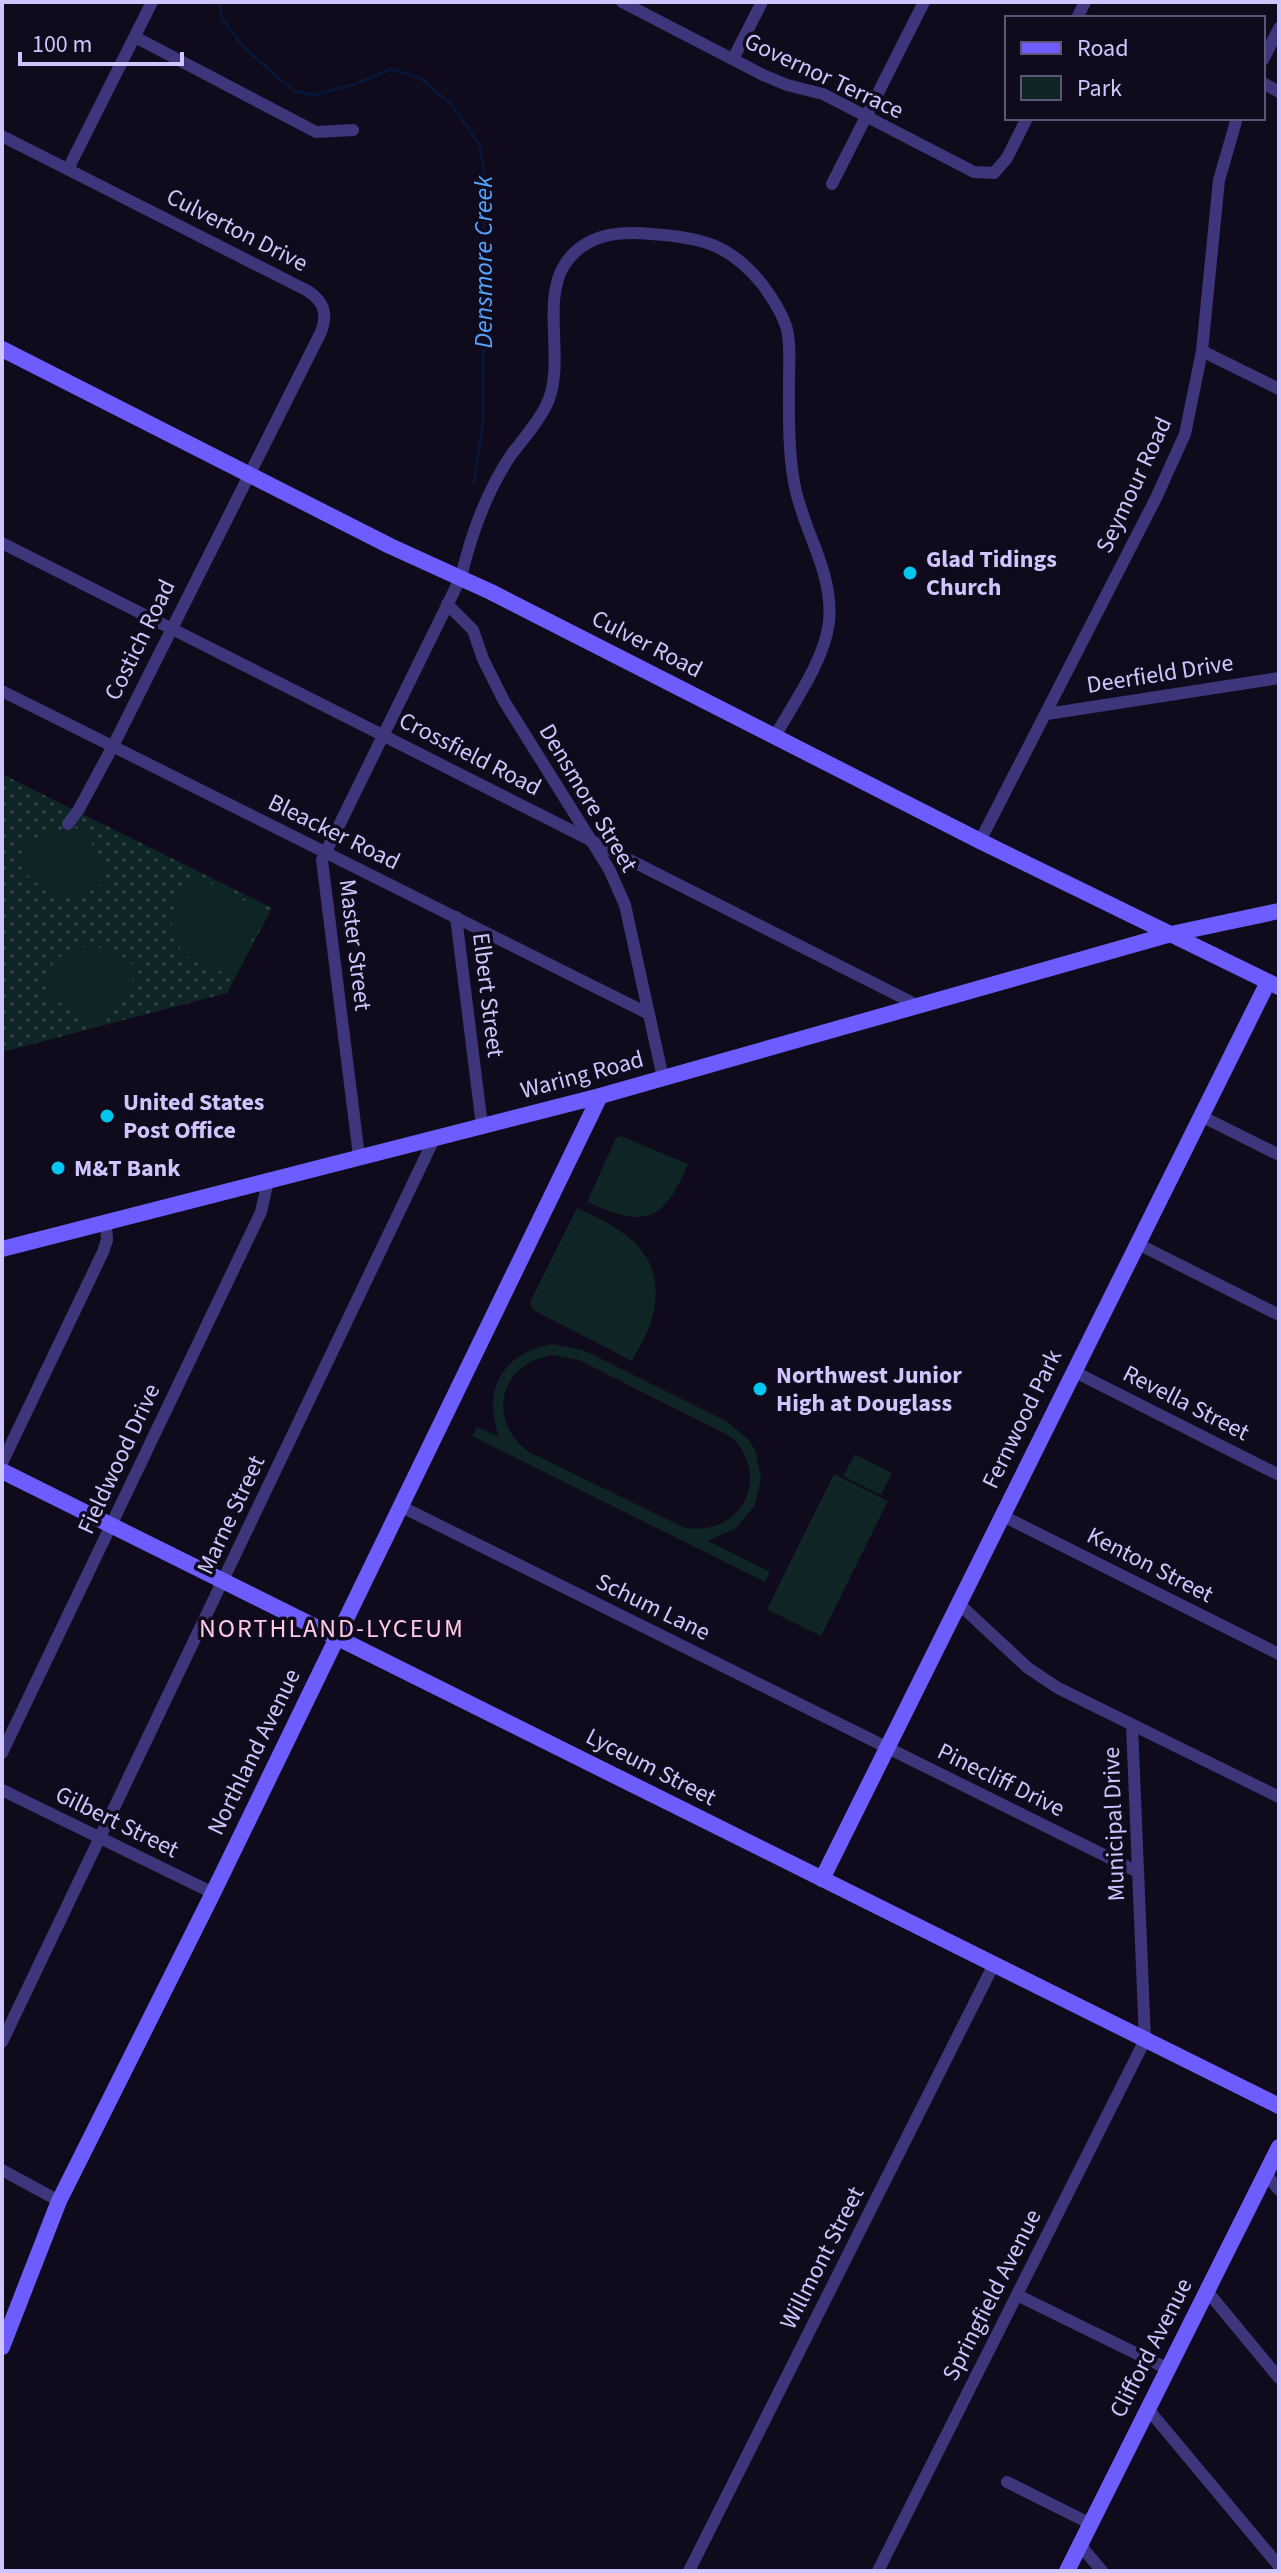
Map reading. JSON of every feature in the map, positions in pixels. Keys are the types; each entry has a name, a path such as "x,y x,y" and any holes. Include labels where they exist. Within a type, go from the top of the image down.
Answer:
{"street":[{"path":"68,169 152,2"},
{"name":"Governor Terrace","path":"622,2 787,85 823,94 984,175 994,173 1001,167 1026,120"},
{"path":"733,59 762,2"},
{"path":"832,184 924,2"},
{"path":"1265,56 1279,28"},
{"path":"135,37 316,132 353,130"},
{"name":"Seymour Road","path":"980,841 1177,453 1191,410 1202,351 1217,194 1224,157 1236,120"},
{"name":"Culverton Drive","path":"2,136 308,291 322,305 325,317 321,332 248,474"},
{"name":"Master Street","path":"359,1156 323,863 461,577 471,538 493,487 546,406 553,388 556,287 563,267 576,250 595,238 626,232 685,236 726,250 744,264 765,288 786,327 790,458 800,509 826,577 829,623 824,643 775,736"},
{"name":"Culver Road","path":"2,349 390,546 461,577 980,841 1274,985"},
{"path":"1202,351 1279,389"},
{"name":"Costich Road","path":"68,824 76,815 113,746 248,474"},
{"name":"Crossfield Road","path":"2,543 917,1005"},
{"name":"Densmore Street","path":"447,604 473,630 483,659 504,701 609,869 625,905 663,1078"},
{"name":"Deerfield Drive","path":"1047,714 1279,678"},
{"name":"Bleacker Road","path":"2,691 647,1013"},
{"path":"1171,934 1279,911"},
{"name":"Elbert Street","path":"456,917 482,1126"},
{"name":"Waring Road","path":"2,1249 600,1096 1171,934"},
{"name":"Fernwood Park","path":"822,1879 1201,1116 1274,985"},
{"name":"Northland Avenue","path":"2,2347 59,2201 213,1893 600,1096"},
{"path":"1201,1116 1279,1155"},
{"name":"Marne Street","path":"2,2042 435,1137"},
{"name":"Fieldwood Drive","path":"2,1753 261,1212 268,1181"},
{"path":"2,1463 103,1252 107,1240 106,1223"},
{"path":"1138,1244 1279,1315"},
{"name":"Revella Street","path":"1073,1371 1279,1475"},
{"name":"Lyceum Street","path":"2,1471 1279,2106"},
{"name":"Schum Lane","path":"400,1506 887,1748"},
{"name":"Kenton Street","path":"1001,1515 1279,1654"},
{"name":"Municipal Drive","path":"958,1603 1028,1668 1058,1688 1132,1725 1145,2040"},
{"path":"1132,1725 1279,1797"},
{"name":"Pinecliff Drive","path":"887,1748 1138,1872"},
{"name":"Gilbert Street","path":"2,1790 213,1893"},
{"name":"Willmont Street","path":"689,2571 994,1964"},
{"name":"Springfield Avenue","path":"878,2571 1145,2040"},
{"name":"Clifford Avenue","path":"1067,2571 1279,2147"},
{"path":"2,2170 59,2201"},
{"path":"1266,2174 1279,2190"},
{"path":"1207,2291 1279,2378"},
{"path":"1017,2295 1168,2369"},
{"path":"1148,2409 1279,2566"},
{"path":"1007,2482 1091,2524"},
{"path":"1080,2545 1102,2571"}],"green space":[{"path":"2,774 272,908 227,993 2,1052"},
{"path":"72,827 87,832 107,881 82,893 63,896 44,889 23,871 22,844"},
{"path":"194,874 264,911 235,978 182,954 169,917"},
{"path":"73,947 110,948 140,969 106,1021 93,1026 46,993 53,962"},
{"path":"621,1136 688,1164 670,1198 650,1215 624,1215 587,1202 616,1138"},
{"path":"577,1208 626,1235 648,1260 654,1275 656,1294 653,1315 632,1361 533,1310 530,1302"},
{"path":"553,1344 583,1350 726,1421 749,1440 756,1452 761,1478 755,1505 736,1528 708,1541 770,1572 765,1582 472,1436 477,1427 499,1437 493,1403 500,1376 509,1365 535,1349","holes":["553,1355 579,1360 733,1438 744,1454 749,1471 749,1487 744,1502 735,1514 705,1528 685,1528 529,1452 515,1439 503,1409 511,1381 521,1369 535,1360"]},
{"path":"855,1454 892,1473 881,1495 843,1476"},
{"path":"834,1474 888,1501 821,1636 767,1609"}],"waterway":[{"name":"Densmore Creek","path":"219,2 222,19 246,50 294,91 315,95 355,84 391,69 420,78 451,104 479,144 484,170 483,422 474,482"}],"place":[{"name":"Glad Tidings Church","path":"910,573"},
{"name":"United States Post Office","path":"107,1116"},
{"name":"M&T Bank","path":"58,1168"},
{"name":"Northwest Junior High at Douglass","path":"760,1389"}],"district":[{"name":"NORTHLAND-LYCEUM","path":"332,1628"}]}
